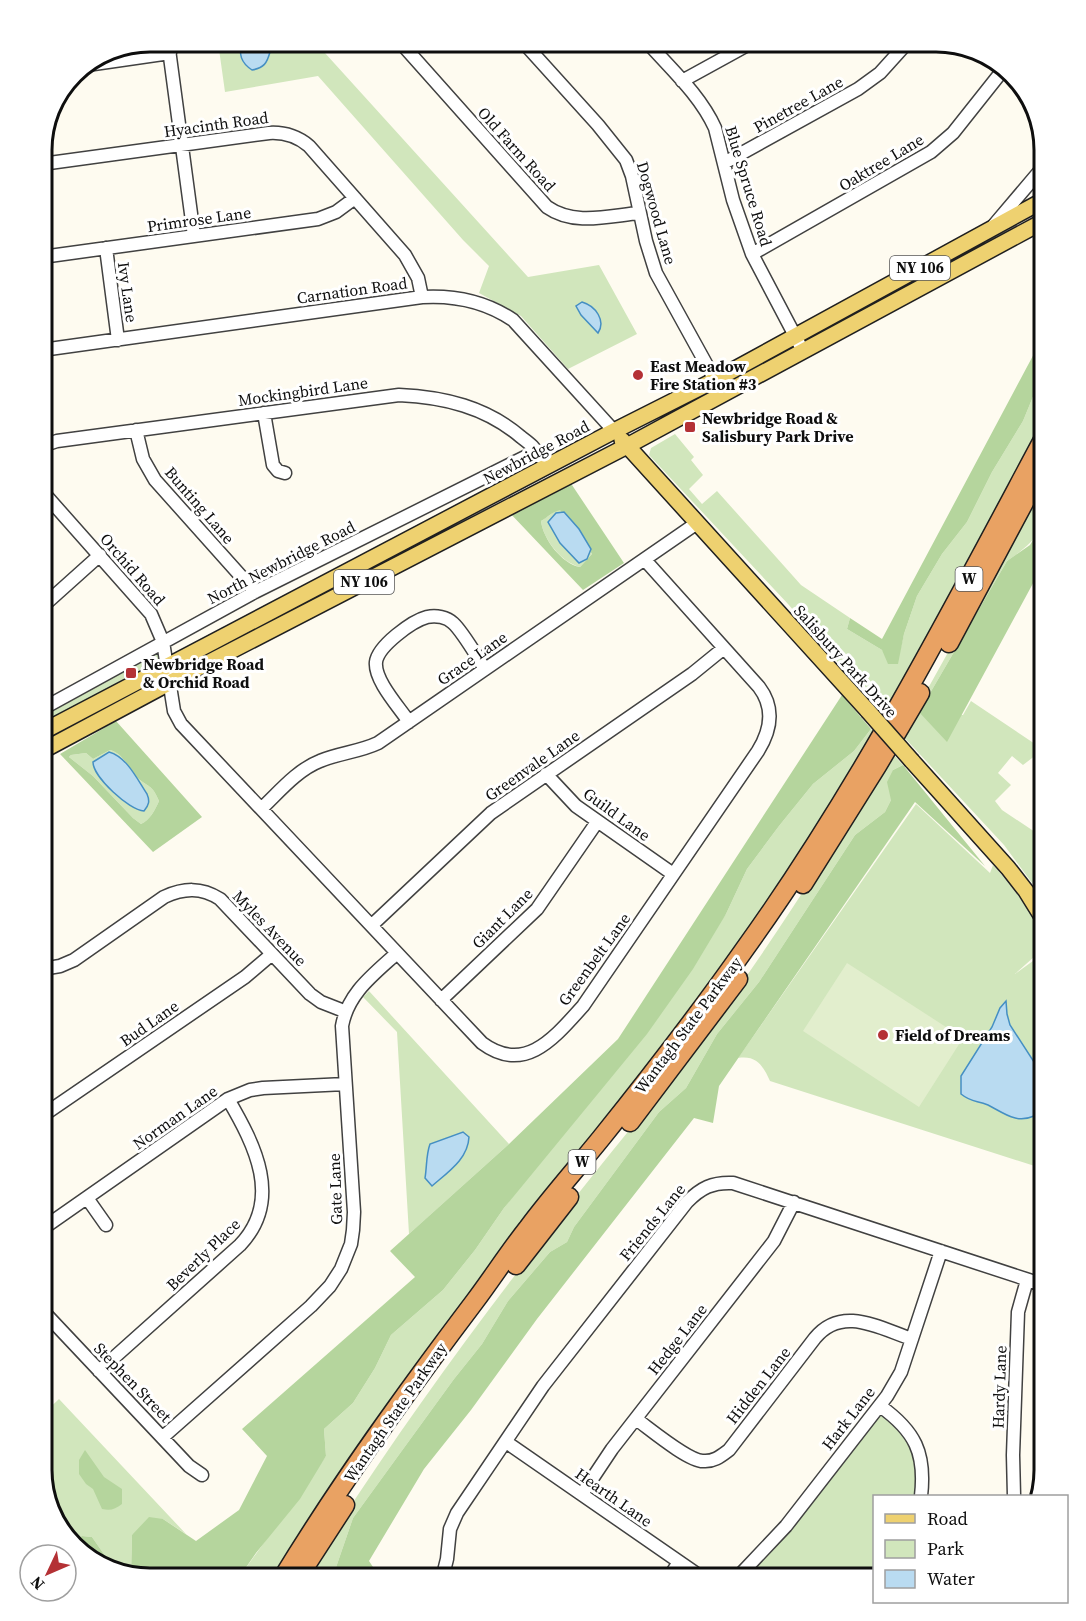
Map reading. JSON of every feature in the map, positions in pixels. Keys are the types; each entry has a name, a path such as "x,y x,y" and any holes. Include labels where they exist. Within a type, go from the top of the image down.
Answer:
{"highway":[{"name":"Wantagh State Parkway","path":"289,1568 360,1458 411,1385 528,1227 605,1134 681,1035 791,882 925,661 1034,457"},
{"name":"Wantagh State Parkway","path":"304,1568 359,1482 435,1374 514,1267 696,1036 822,857 950,642 1034,484"}],"main road":[{"name":"Newbridge Road","path":"53,726 715,380 1034,205"},
{"name":"NY 106","path":"53,745 627,446 1034,226"},
{"name":"Salisbury Park Drive","path":"614,431 1008,868 1034,904"},
{"path":"398,546 406,561"}],"street":[{"path":"118,59 148,52"},
{"path":"170,52 194,236"},
{"name":"Old Farm Road","path":"409,52 547,207 563,216 579,219 639,213"},
{"name":"Dogwood Lane","path":"532,52 619,150 632,176 639,213 656,273 715,380"},
{"name":"Blue Spruce Road","path":"657,53 701,103 710,117 752,254 803,351"},
{"path":"682,81 733,53"},
{"name":"Pinetree Lane","path":"724,163 858,89 880,73 898,53"},
{"name":"Oaktree Lane","path":"752,254 931,152 953,133 998,76"},
{"name":"Hyacinth Road","path":"53,163 269,133 279,132 291,135 309,146 405,255 418,278 422,297"},
{"path":"990,229 1034,178"},
{"name":"Primrose Lane","path":"53,256 318,219 336,212 356,198"},
{"name":"Ivy Lane","path":"106,249 118,339"},
{"name":"Carnation Road","path":"53,348 422,297 451,297 477,302 501,311 513,320 614,431"},
{"name":"Mockingbird Lane","path":"53,442 368,398 399,395 425,396 445,399 478,410 514,431 537,451 546,468"},
{"path":"264,413 273,465 278,471 285,473"},
{"name":"Bunting Lane","path":"135,430 143,459 155,480 255,592"},
{"name":"North Newbridge Road","path":"53,703 255,592 537,451"},
{"name":"Orchid Road","path":"53,503 152,614 163,642 169,683"},
{"name":"Grace Lane","path":"262,808 307,767 331,757 366,749 409,722 697,523"},
{"path":"53,597 100,555"},
{"name":"Greenbelt Lane","path":"169,683 174,711 181,724 482,1043 493,1051 514,1056 536,1050 548,1042 583,1006 758,751 769,730 770,710 764,694 645,560"},
{"path":"409,722 379,679 376,661 383,646 415,623 435,616 453,623 485,669"},
{"name":"Greenvale Lane","path":"372,925 491,813 692,674 724,648"},
{"name":"Guild Lane","path":"546,774 576,806 673,874"},
{"name":"Giant Lane","path":"441,1000 537,909 597,822"},
{"name":"Myles Avenue","path":"52,967 74,960 164,897 188,889 204,891 220,899 310,994 321,1002 344,1011"},
{"path":"344,1011 359,989 397,953"},
{"name":"Bud Lane","path":"52,1109 235,983 272,954"},
{"name":"Gate Lane","path":"163,1437 311,1306 330,1287 341,1269 351,1244 354,1212 342,1026 344,1011"},
{"name":"Norman Lane","path":"52,1221 228,1099 250,1090 263,1088 345,1084"},
{"name":"Beverly Place","path":"99,1371 251,1235 257,1223 263,1192 258,1161 246,1129 228,1099"},
{"name":"Friends Lane","path":"444,1568 450,1529 457,1513 543,1386 687,1202 699,1190 713,1184 733,1183 1034,1282"},
{"path":"87,1198 106,1225"},
{"name":"Hedge Lane","path":"582,1494 636,1419 774,1241 794,1202"},
{"name":"Hark Lane","path":"746,1568 786,1526 880,1406 901,1372 941,1251"},
{"name":"Hardy Lane","path":"1014,1495 1013,1455 1018,1312 1027,1280"},
{"name":"Hidden Lane","path":"636,1419 691,1458 702,1462 714,1460 729,1450 815,1338 828,1325 842,1320 854,1320 912,1339"},
{"name":"Stephen Street","path":"52,1321 189,1466 202,1475"},
{"path":"880,1406 902,1424 915,1441 921,1461 921,1495"},
{"name":"Hearth Lane","path":"506,1442 688,1568"},
{"path":"675,1568 679,1562"}],"green space":[{"path":"219,52 324,52 528,277 599,265 637,334 568,369 521,316 479,293 489,266 463,240 318,76 225,92"},
{"path":"1034,354 1034,394 1023,421 992,472 967,522 942,554 917,596 904,634 898,664 888,664 882,650 847,629 850,618 882,639"},
{"path":"1034,394 1034,444 980,549 886,718 788,604 649,455 651,448 675,434 694,457 691,460 703,475 689,489 702,504 717,491 801,585 850,618 847,629 882,650 897,664 917,596 942,554 967,522 992,472 1023,421"},
{"path":"568,479 624,563 583,590 508,511","holes":["560,510 592,554 580,567 573,565 554,550 545,535 541,521"]},
{"path":"1034,498 1034,538 1007,561 919,712 963,715 971,701 1034,743 1034,757 1023,765 1012,756 998,773 1011,785 995,801 1002,810 1034,831 1034,886 1004,845 902,735"},
{"path":"560,509 592,554 580,567 573,565 560,555 545,535 541,521"},
{"path":"1034,538 1034,581 947,742 919,712 1007,561 1030,545"},
{"path":"162,646 164,665 53,723 53,705"},
{"path":"842,695 871,729 854,751 813,784 747,869 726,914 693,969 647,1034 504,1208 475,1250 443,1290 391,1335 375,1368 353,1403 324,1429 326,1456 300,1499 246,1568 131,1567 132,1535 149,1517 163,1519 196,1541 239,1510 267,1456 242,1429 415,1277 390,1251 509,1144 618,1039"},
{"path":"116,721 202,817 153,852 60,754","holes":["110,750 116,752 136,776 153,790 159,801 150,817 141,824 93,776 69,757 86,753 93,759"]},
{"path":"871,729 876,735 802,853 721,973 284,1568 246,1568 326,1456 324,1429 353,1403 375,1368 391,1335 443,1290 475,1250 504,1208 726,914 747,869 779,826 813,784 854,751"},
{"path":"110,750 124,759 136,776 153,790 159,801 150,817 141,824 93,776 69,757 86,753 93,759"},
{"path":"891,752 903,765 893,770 891,800 885,812 855,835 759,982 717,1034 686,1088 659,1112 574,1227 567,1242 550,1252 508,1301 482,1344 353,1518 336,1568 311,1568 395,1440 460,1349 578,1194 703,1037 753,967"},
{"path":"903,765 985,866 915,802 719,1086 713,1123 694,1118 537,1319 471,1410 424,1469 369,1561 374,1568 336,1568 353,1518 482,1344 508,1301 550,1252 567,1242 574,1227 659,1112 686,1088 717,1034 759,982 855,835 885,812 891,800 887,782 893,770"},
{"name":"Field of Dreams","path":"916,804 990,873 993,865 1034,920 1034,957 1015,974 1034,960 1034,1166 770,1081 755,1060 738,1058"},
{"name":"Field of Dreams","path":"847,963 963,1038 919,1107 803,1031"},
{"path":"369,991 509,1144 409,1234 397,1032 363,997"},
{"path":"59,1399 186,1534 163,1519 132,1535 131,1567 106,1557 92,1537 79,1538 60,1508 53,1483 52,1406"},
{"path":"880,1406 912,1436 921,1495 873,1495 873,1568 745,1568"},
{"path":"85,1450 104,1477 122,1489 122,1504 110,1510 102,1509 93,1489 79,1474 79,1460"},
{"path":"82,1536 92,1537 106,1557 91,1548 79,1538"}],"water":[{"path":"240,52 270,52 264,64 252,70 242,58"},
{"path":"582,302 592,307 598,314 601,324 598,333 581,315 576,306"},
{"path":"564,512 579,529 591,549 587,559 579,563 560,543 548,522 556,513"},
{"path":"109,752 126,764 147,794 148,803 144,811 121,799 99,776 93,762"},
{"path":"1006,1001 1010,1025 1034,1062 1034,1116 1028,1118 1010,1116 961,1094 961,1076 992,1027 1000,1008"},
{"path":"463,1132 469,1137 465,1152 456,1164 432,1186 425,1178 430,1144"}],"place":[{"name":"East Meadow Fire Station #3","path":"638,375"},
{"name":"Newbridge Road & Salisbury Park Drive","path":"690,427"},
{"name":"Newbridge Road & Orchid Road","path":"131,673"},
{"name":"Field of Dreams","path":"883,1035"}]}
